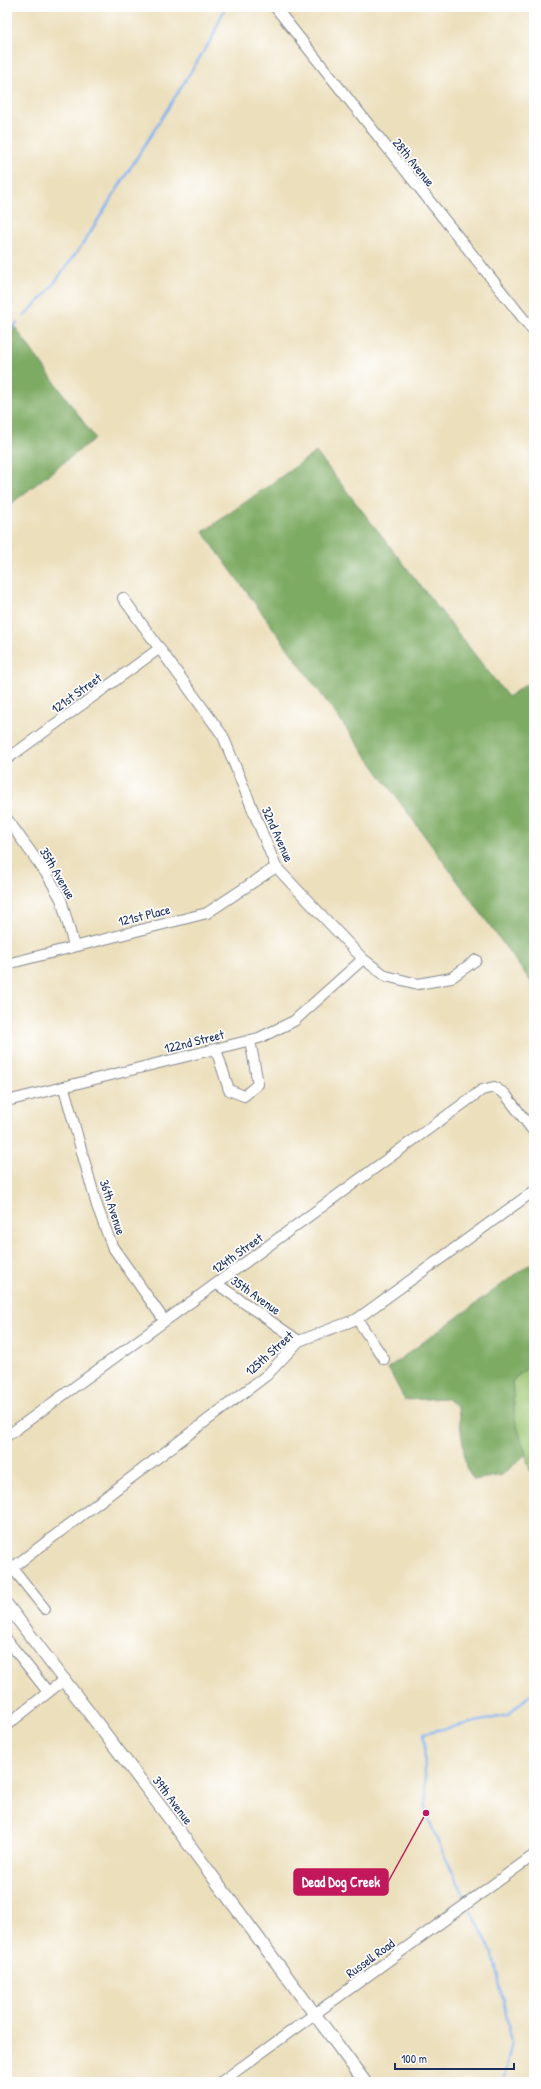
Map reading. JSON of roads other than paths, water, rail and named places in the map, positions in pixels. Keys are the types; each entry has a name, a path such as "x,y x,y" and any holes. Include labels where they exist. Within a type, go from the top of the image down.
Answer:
{"main road":[{"name":"39th Avenue","path":"7,1605 65,1679 365,2082"}],"street":[{"name":"28th Avenue","path":"275,7 534,332"},
{"name":"32nd Avenue","path":"123,598 223,736 276,867 363,959 386,976 418,984 451,978 476,960"},
{"name":"121st Street","path":"7,759 160,648"},
{"name":"35th Avenue","path":"7,819 48,876 61,899 74,946"},
{"name":"121st Place","path":"7,964 207,913 276,867"},
{"name":"122nd Street","path":"7,1101 64,1088 250,1040 294,1021 363,959"},
{"path":"216,1049 229,1090 244,1096 258,1084 250,1040"},
{"name":"124th Street","path":"7,1436 164,1320 217,1284 482,1090 494,1087 505,1094 534,1132"},
{"name":"36th Avenue","path":"64,1088 97,1206 112,1246 164,1320"},
{"name":"125th Street","path":"10,1565 267,1375 299,1341 357,1319 534,1191"},
{"name":"35th Avenue","path":"217,1284 299,1341"},
{"path":"357,1319 384,1359"},
{"path":"10,1565 45,1609"},
{"path":"7,1640 48,1692"},
{"path":"7,1724 65,1679"},
{"name":"Russell Road","path":"221,2082 534,1856"}],"waterway":[{"path":"24,316 47,293 84,242 212,38 225,7"},
{"path":"7,333 17,323"},
{"path":"465,1897 442,1851 426,1813 424,1733 508,1715 534,1691"},
{"path":"471,1910 493,1954 512,2042 503,2082"},
{"path":"7,2080 37,2082"}],"place":[{"name":"Dead Dog Creek","path":"426,1813"}]}
